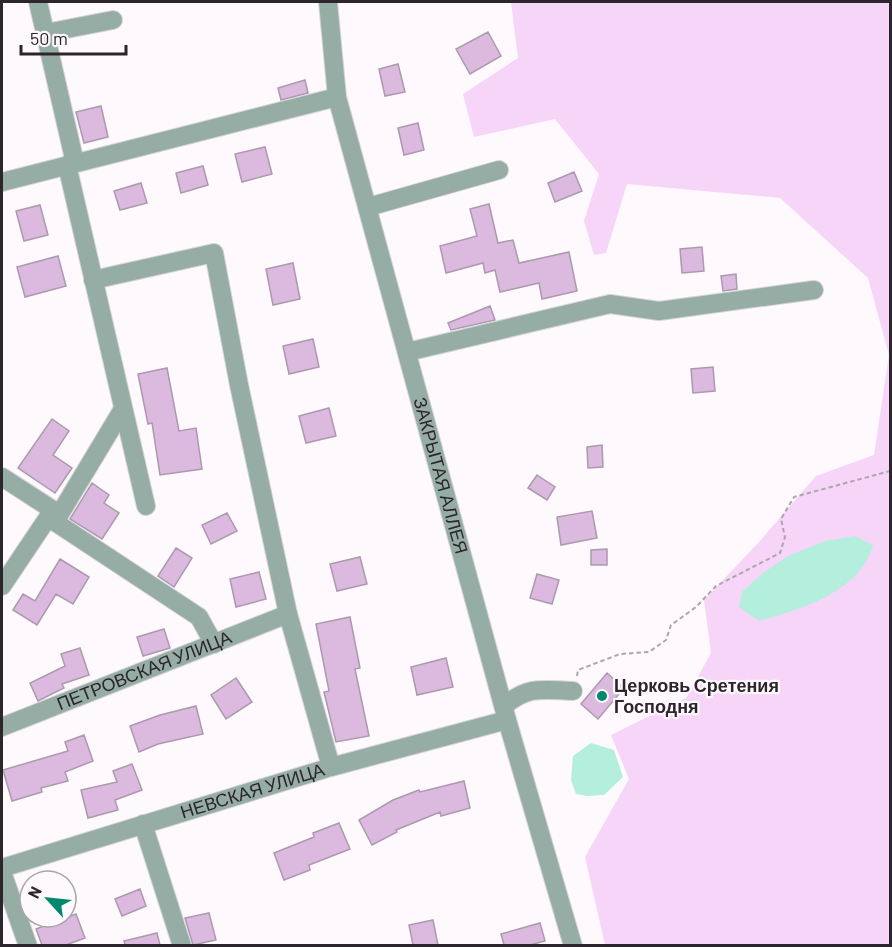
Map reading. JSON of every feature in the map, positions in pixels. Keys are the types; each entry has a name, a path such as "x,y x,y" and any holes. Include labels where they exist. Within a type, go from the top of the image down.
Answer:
{"lane":[{"path":"38,2 46,33 93,280 146,506"},
{"name":"ЗАКРЫТАЯ АЛЛЕЯ","path":"328,2 337,97 506,713 573,945"},
{"path":"46,33 113,20"},
{"path":"2,182 337,97"},
{"path":"368,207 499,170"},
{"path":"93,280 214,253 239,385 288,614 331,767"},
{"path":"407,352 610,304 659,311 814,290"},
{"path":"2,586 54,516 123,409"},
{"path":"2,477 199,617 214,644"},
{"name":"ПЕТРОВСКАЯ УЛИЦА","path":"2,727 288,614"},
{"name":"НЕВСКАЯ УЛИЦА","path":"2,868 506,713 516,696 530,690 573,692"},
{"path":"143,824 182,945"},
{"path":"2,872 28,945"}],"path":[{"path":"573,692 578,670 620,654 649,652 666,640 670,625 696,607 716,586 780,553 785,537 781,519 794,497 891,471"}],"shaded area":[{"path":"511,2 890,2 890,945 605,945 585,857 629,779 611,735 686,698 711,653 704,600 759,542 816,476 874,455 889,355 868,278 780,198 627,184 606,253 594,255 584,221 599,174 555,119 474,137 463,94 518,58"},
{"path":"855,536 873,545 856,575 843,587 811,604 759,621 739,607 742,592 763,573 788,556 825,541"},
{"path":"591,743 614,750 623,777 604,795 576,794 571,780 573,756"}],"building":[{"path":"488,32 501,56 470,74 456,49"},
{"path":"398,64 405,92 385,96 379,69"},
{"path":"305,80 308,93 281,100 278,88"},
{"path":"101,106 108,137 84,143 76,112"},
{"path":"418,123 424,150 404,155 398,128"},
{"path":"265,147 272,174 242,182 235,154"},
{"path":"203,166 208,185 181,193 176,173"},
{"path":"574,172 582,191 555,202 548,183"},
{"path":"141,183 147,203 120,210 114,191"},
{"path":"489,204 498,243 513,240 519,263 569,252 577,291 542,299 539,283 500,292 495,270 485,273 483,263 446,273 440,246 477,236 470,209"},
{"path":"40,205 48,235 24,241 16,211"},
{"path":"702,247 704,271 682,273 680,249"},
{"path":"58,256 66,286 25,297 17,267"},
{"path":"293,263 300,299 273,305 266,269"},
{"path":"736,274 737,289 723,291 721,276"},
{"path":"490,306 495,320 451,330 448,323"},
{"path":"313,339 319,367 289,374 283,346"},
{"path":"713,367 715,391 693,393 691,369"},
{"path":"167,368 179,431 196,428 202,469 160,475 152,423 148,424 138,374"},
{"path":"329,408 336,436 306,443 299,416"},
{"path":"52,419 69,431 53,455 72,468 55,493 18,468"},
{"path":"602,445 603,467 588,468 587,447"},
{"path":"537,475 555,487 547,500 528,488"},
{"path":"92,483 109,495 104,503 119,513 102,539 70,519"},
{"path":"592,511 597,538 561,545 557,517"},
{"path":"227,513 237,531 211,544 202,525"},
{"path":"176,548 192,558 174,587 158,576"},
{"path":"607,549 607,565 591,565 591,550"},
{"path":"360,557 367,584 337,591 330,564"},
{"path":"60,559 89,577 73,604 56,594 37,625 13,610 23,594 35,601"},
{"path":"259,572 266,599 236,607 230,579"},
{"path":"537,574 559,580 552,604 530,598"},
{"path":"350,617 360,668 355,669 369,736 336,742 324,692 329,691 316,624"},
{"path":"164,629 170,648 143,656 137,637"},
{"path":"80,648 89,675 62,684 64,688 38,701 30,683 65,666 61,654"},
{"path":"446,658 453,687 417,695 411,667"},
{"name":"Церковь Сретения Господня","path":"607,673 624,688 598,719 581,704"},
{"path":"236,678 252,702 226,719 211,695"},
{"path":"196,706 203,734 158,744 139,752 130,726 160,715"},
{"path":"84,735 93,761 65,772 68,781 41,788 42,792 12,801 3,770 68,751 65,742"},
{"path":"132,764 142,790 115,800 118,810 88,818 81,790 117,782 113,771"},
{"path":"464,781 470,808 441,816 440,812 396,830 397,832 372,845 359,820 393,800 419,790 420,792"},
{"path":"339,823 350,849 309,865 310,870 284,880 274,853 314,837 313,833"},
{"path":"140,889 146,906 122,916 115,899"},
{"path":"209,913 216,940 193,945 185,918"},
{"path":"78,919 85,938 66,945 42,945 36,929 78,929"},
{"path":"433,920 438,945 413,945 409,925"},
{"path":"540,923 545,941 530,945 504,945 501,934"},
{"path":"157,933 160,945 125,945 124,941"}],"place":[{"name":"Церковь Сретения Господня","path":"602,696"}]}
